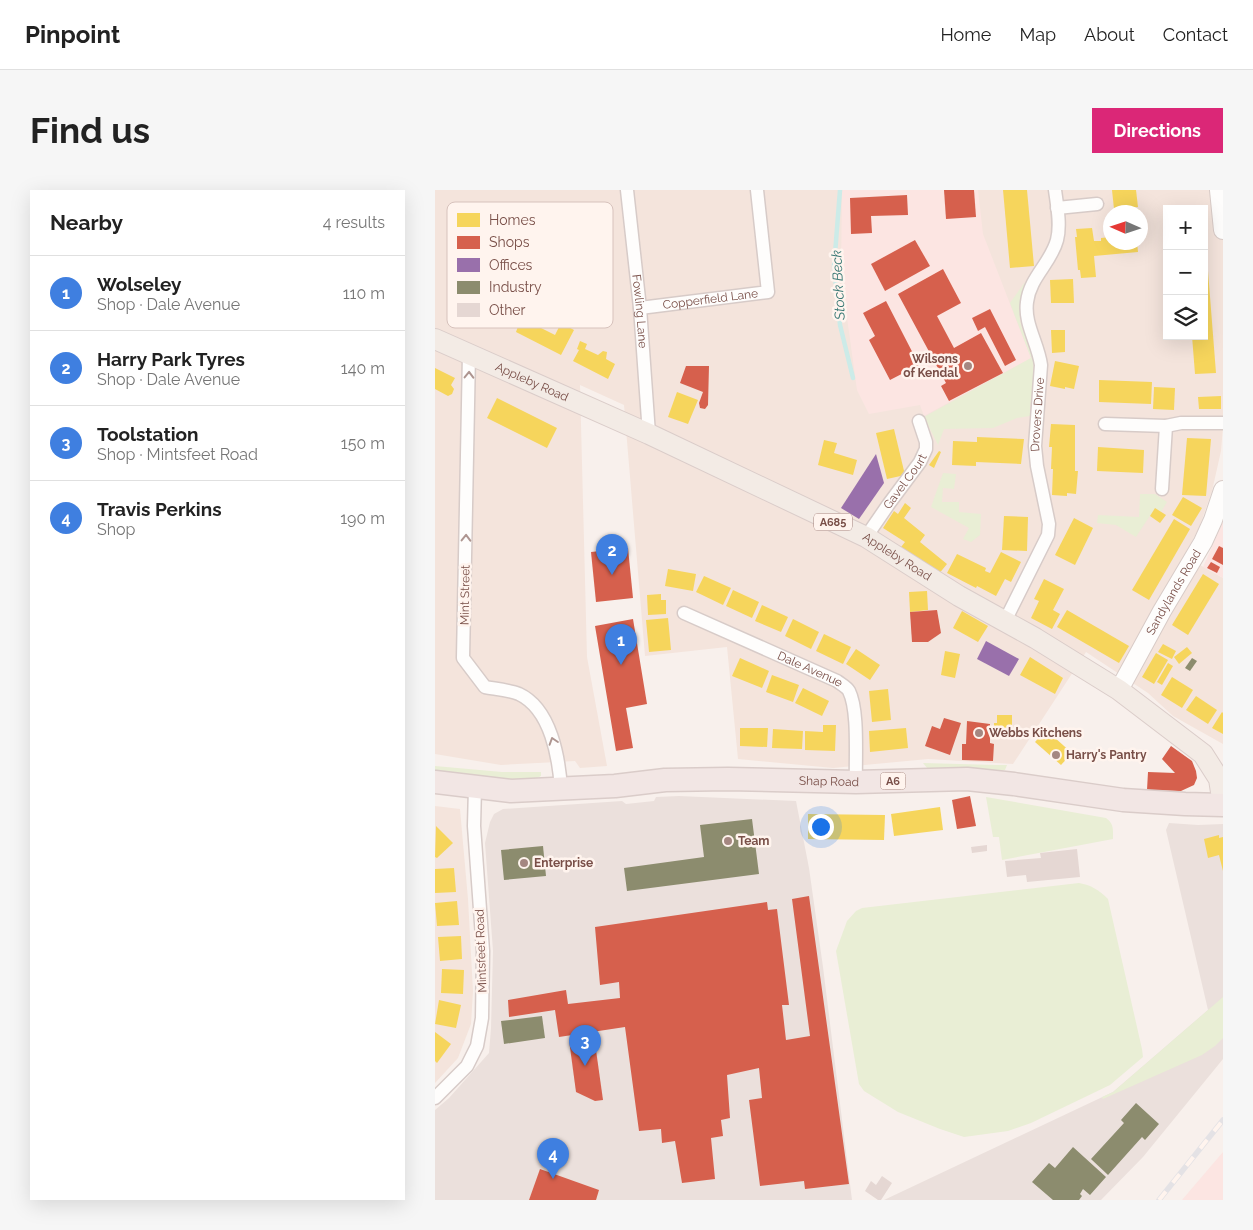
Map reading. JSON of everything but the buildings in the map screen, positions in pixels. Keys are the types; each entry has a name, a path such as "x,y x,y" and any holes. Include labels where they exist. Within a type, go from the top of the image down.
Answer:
{"highway":[{"name":"Shap Road","path":"435,782 511,791 674,780 728,779 856,782 981,780 1123,800 1223,805"}],"main road":[{"name":"Appleby Road","path":"435,339 649,434 866,537 959,596 1035,638 1119,690 1203,754 1219,779 1223,805"},
{"name":"A685","path":"1203,754 1223,763"}],"street":[{"name":"Fowling Lane","path":"627,190 640,308 649,434"},
{"name":"Copperfield Lane","path":"640,308 768,292 757,190"},
{"name":"Drovers Drive","path":"1005,621 1045,544 1049,530 1048,513 1037,466 1035,446 1041,365 1026,316 1030,287 1057,239 1055,190"},
{"path":"1221,190 1223,230"},
{"path":"1057,208 1097,204"},
{"name":"Mint Street","path":"469,354 463,658 485,687 518,694 528,700 547,724 559,766 561,789"},
{"name":"Gavel Court","path":"866,537 920,462 926,449 927,442 919,421"},
{"path":"1105,424 1166,426 1223,423"},
{"path":"1162,489 1166,426"},
{"name":"Sandylands Road","path":"1119,690 1156,621 1203,542 1223,490"},
{"name":"Dale Avenue","path":"684,613 837,681 848,689 852,698 854,714 856,782"},
{"name":"Mintsfeet Road","path":"435,1098 467,1066 477,1046 482,1018 483,951 474,826 475,787"}],"shaded area":[{"path":"435,190 1223,190 1223,427 1221,451 1212,491 1199,528 1184,556 1223,578 1223,744 1173,716 1148,693 1086,652 1013,764 928,759 833,768 738,759 727,647 645,656 624,405 580,385 587,657 607,766 580,768 575,761 501,765 435,754"},
{"path":"842,190 978,190 983,234 1031,358 924,416 920,405 869,414 857,390 841,274"},
{"path":"1223,522 1223,578 1203,567"},
{"path":"679,796 796,801 809,868 823,967 852,1200 435,1200 435,1110 449,1098 489,1053 493,951 485,843 494,814 503,809 622,801 626,804 654,801 656,797"},
{"path":"435,806 460,809 468,899 473,991 471,1024 458,1058 435,1083"},
{"path":"1169,823 1223,824 1223,1059 1143,1157 1101,1200 884,1200 1113,1092 1208,1010 1166,830"},
{"path":"1223,1152 1223,1200 1182,1200"}],"green space":[{"path":"1025,282 1021,299 1020,317 1034,364 1030,416 1017,418 993,428 944,429 938,445 924,417 1031,358 1010,303"},
{"path":"943,473 956,474 954,489 943,488 942,502 959,502 959,512 981,514 980,535 971,542 963,539 969,528 931,507"},
{"path":"1140,494 1155,494 1167,502 1161,512 1155,508 1136,537 1116,525 1097,523 1098,515 1139,517"},
{"path":"923,763 1007,765 1005,770 1001,771 928,769"},
{"path":"435,766 502,772 541,772 541,776 533,780 462,776 435,771"},
{"path":"986,797 1106,818 1112,825 1113,839 1002,860 999,837 993,837"},
{"path":"1079,883 1095,888 1108,899 1143,1057 1110,1085 1031,1123 1008,1131 964,1137 898,1112 864,1091 859,1084 836,951 847,921 856,911 862,908"},
{"path":"1223,997 1223,1038 1215,1046 1202,1055 1103,1099 1102,1097 1113,1092"}],"waterway":[{"name":"Stock Beck","path":"840,190 834,267 840,325 853,378"}],"railway":[{"path":"1159,1200 1223,1120"}],"place":[{"name":"Wilsons of Kendal","path":"968,366"},
{"name":"Harry Park Tyres","path":"612,575"},
{"name":"Wolseley","path":"621,665"},
{"name":"Webbs Kitchens","path":"979,733"},
{"name":"Harry's Pantry","path":"1056,755"},
{"name":"Team","path":"728,841"},
{"name":"Enterprise","path":"524,863"},
{"name":"Toolstation","path":"585,1066"},
{"name":"Travis Perkins","path":"553,1179"}]}
